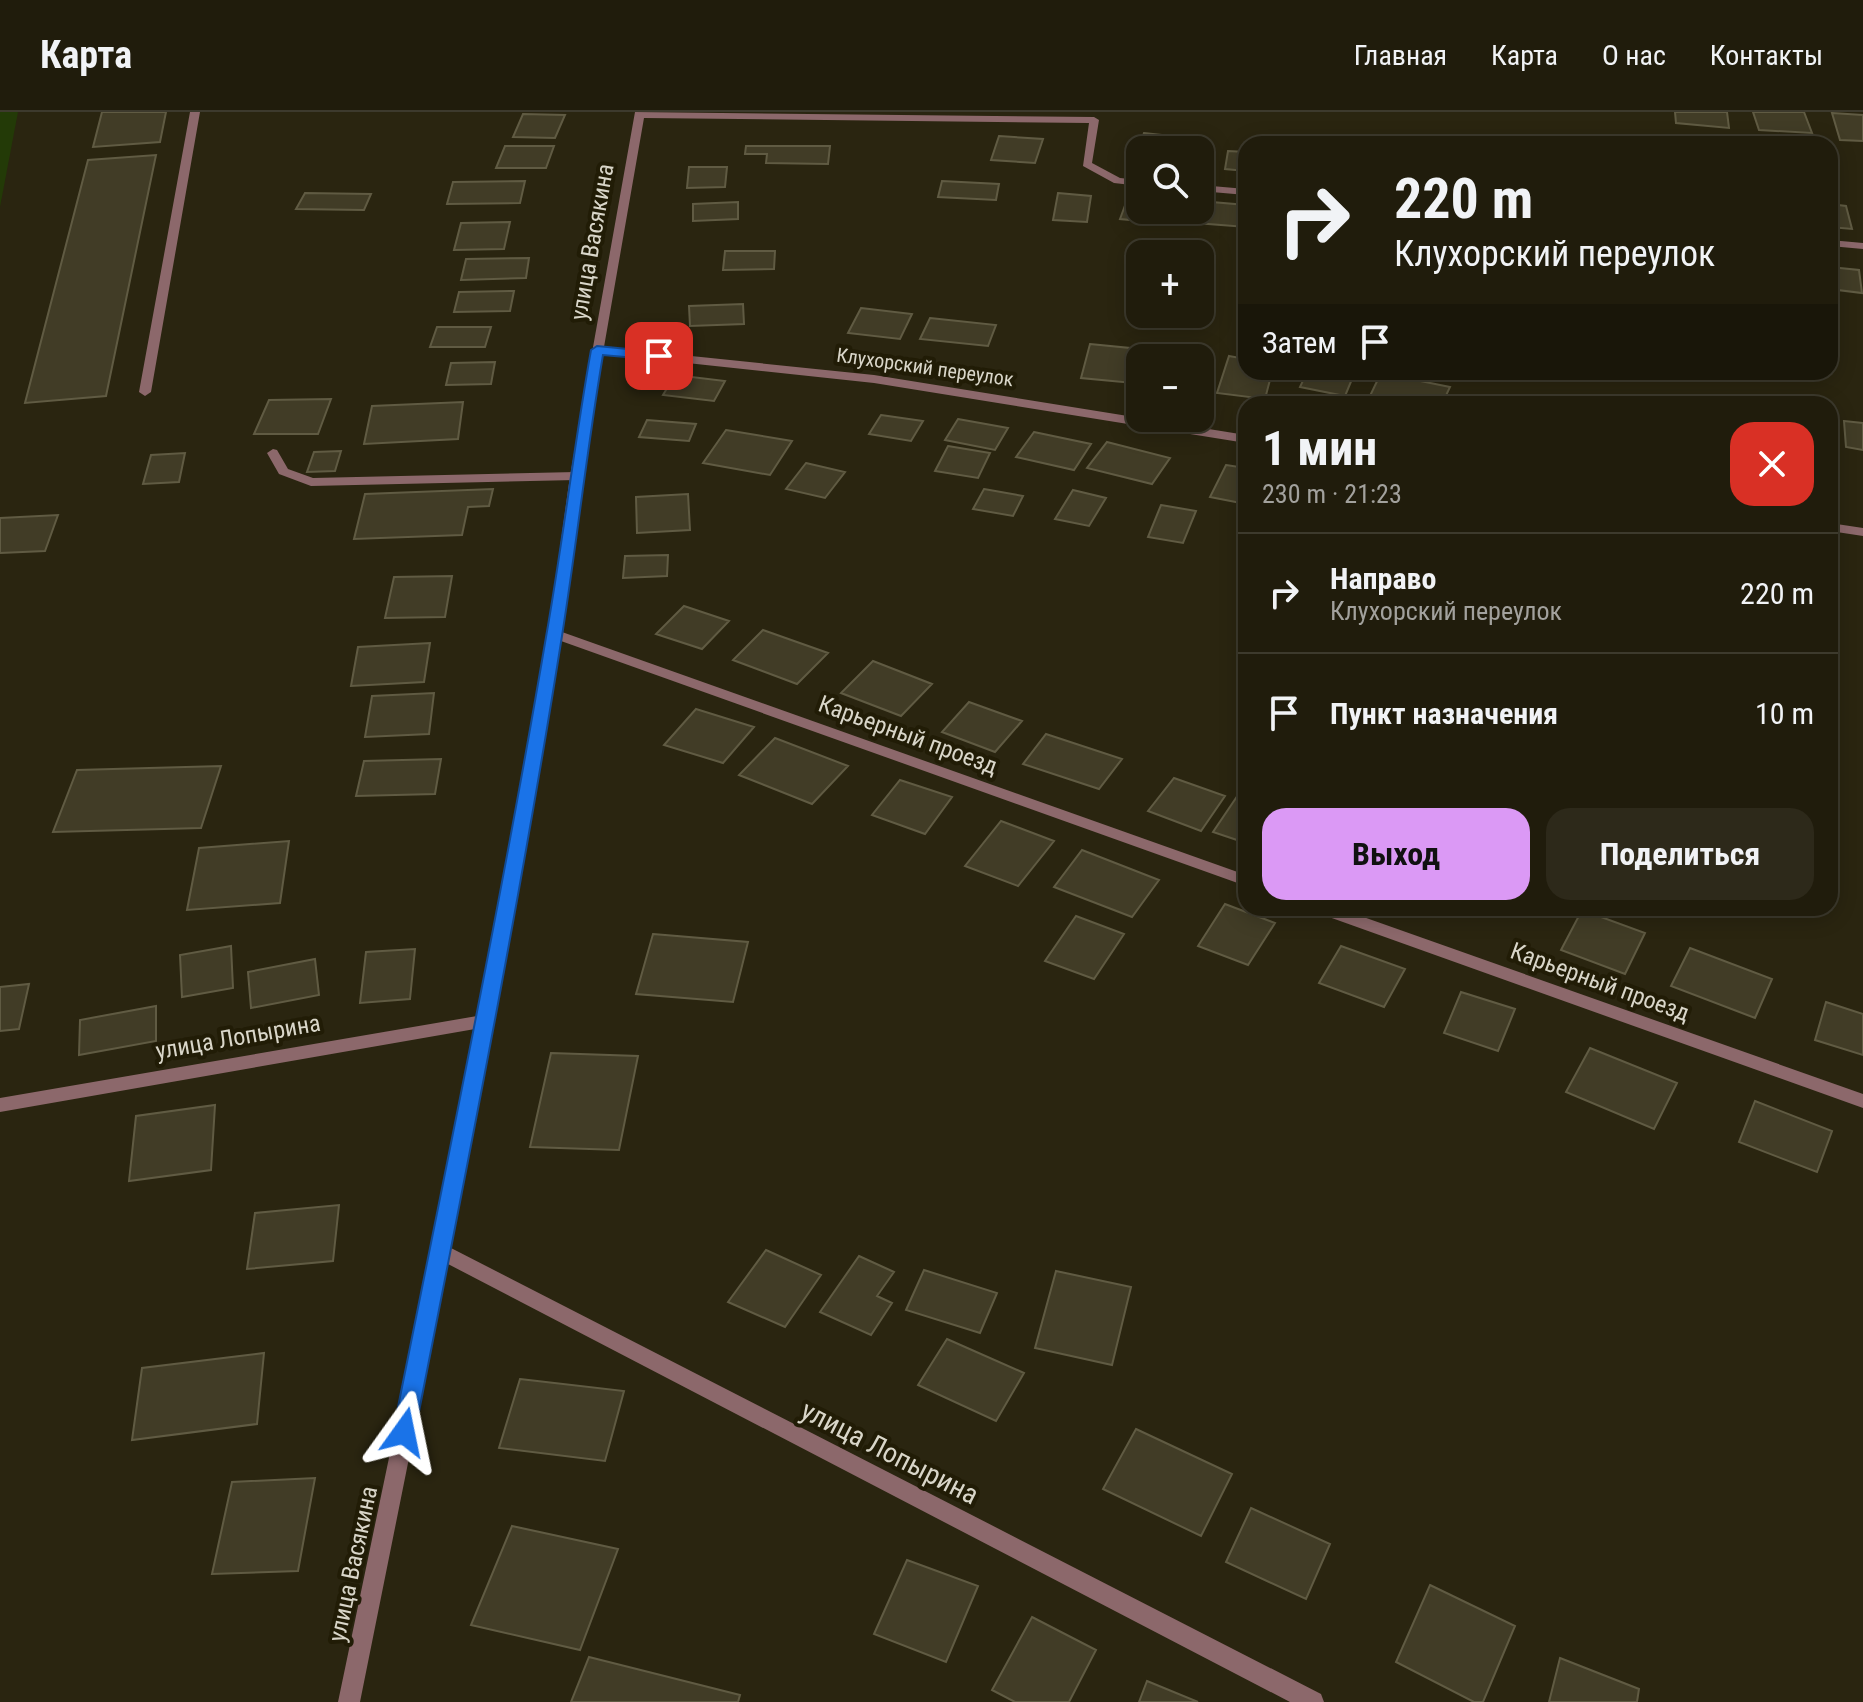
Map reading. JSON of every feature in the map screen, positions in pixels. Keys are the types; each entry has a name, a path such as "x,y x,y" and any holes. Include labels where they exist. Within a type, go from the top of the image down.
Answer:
{"street":[{"path":"145,392 195,112"},
{"path":"640,114 1095,116 1087,164 1118,181 1126,182"},
{"name":"улица Васякина","path":"349,1702 485,1021 555,634 576,476 640,114"},
{"path":"1214,189 1238,191"},
{"path":"1838,244 1863,246"},
{"name":"Клухорский переулок","path":"597,350 874,379 1238,438"},
{"path":"273,453 283,471 311,482 576,476"},
{"path":"1838,528 1863,532"},
{"name":"Карьерный проезд","path":"555,634 1238,878"},
{"name":"Карьерный проезд","path":"1343,916 1863,1101"},
{"name":"улица Лопырина","path":"0,1105 485,1021"},
{"name":"улица Лопырина","path":"441,1252 1313,1702"}],"green space":[{"path":"0,112 18,112 0,207"}],"building":[{"path":"102,112 166,112 160,142 93,147"},
{"path":"1675,112 1727,112 1729,128 1676,123"},
{"path":"1753,112 1804,112 1812,133 1759,130"},
{"path":"1832,113 1863,115 1863,141 1840,140"},
{"path":"523,114 565,115 555,138 513,137"},
{"path":"1144,133 1172,136 1143,136"},
{"path":"999,136 1043,139 1035,163 991,160"},
{"path":"505,146 554,146 546,168 496,168"},
{"path":"746,146 830,146 828,164 766,163 767,154 745,154"},
{"path":"1228,151 1238,152 1238,170 1225,169"},
{"path":"156,155 106,396 25,403 88,160"},
{"path":"689,167 727,167 725,187 687,188"},
{"path":"525,181 520,203 447,204 453,182"},
{"path":"942,181 999,184 996,200 938,197"},
{"path":"305,193 371,194 364,210 296,209"},
{"path":"1058,193 1091,196 1087,222 1053,220"},
{"path":"738,202 738,219 693,221 693,204"},
{"path":"1214,202 1238,204 1238,226 1208,224 1214,224"},
{"path":"1126,203 1126,220 1120,219"},
{"path":"1838,205 1846,206 1852,229 1838,228"},
{"path":"510,222 504,249 454,250 461,223"},
{"path":"725,251 775,251 774,269 723,270"},
{"path":"529,258 526,278 461,280 466,259"},
{"path":"1838,268 1859,270 1862,293 1838,290"},
{"path":"514,291 510,311 454,312 459,292"},
{"path":"743,304 744,324 690,326 689,306"},
{"path":"861,308 912,314 900,339 848,333"},
{"path":"930,318 996,325 988,346 920,339"},
{"path":"437,327 491,327 485,347 430,347"},
{"path":"1090,344 1126,348 1126,382 1081,378"},
{"path":"1229,356 1238,358 1238,380 1270,380 1266,396 1217,393"},
{"path":"495,362 491,384 446,385 451,363"},
{"path":"675,375 725,381 714,401 663,395"},
{"path":"1303,380 1352,380 1345,396 1300,387"},
{"path":"1378,380 1416,380 1450,387 1446,396 1370,396"},
{"path":"331,399 318,434 254,434 269,400"},
{"path":"463,402 458,439 364,444 372,406"},
{"path":"881,415 923,421 911,441 869,434"},
{"path":"958,419 1008,428 995,450 945,440"},
{"path":"647,420 696,424 689,441 639,437"},
{"path":"1844,421 1863,423 1863,450 1846,447"},
{"path":"726,430 792,441 770,475 703,463"},
{"path":"1034,432 1091,444 1074,470 1016,457"},
{"path":"1107,442 1170,458 1152,484 1087,468"},
{"path":"948,446 990,453 978,478 935,471"},
{"path":"341,451 335,471 307,472 314,452"},
{"path":"185,453 179,482 143,484 151,455"},
{"path":"806,463 845,472 825,498 786,489"},
{"path":"1226,465 1238,467 1238,502 1210,497"},
{"path":"493,489 489,506 468,507 462,535 354,539 365,494"},
{"path":"984,489 1023,496 1013,516 973,509"},
{"path":"1073,490 1106,498 1089,526 1055,519"},
{"path":"688,494 690,530 637,533 636,497"},
{"path":"1161,505 1196,511 1183,543 1148,537"},
{"path":"58,515 45,551 0,553 0,518"},
{"path":"668,555 667,576 623,578 625,556"},
{"path":"452,576 445,617 385,618 394,577"},
{"path":"684,606 729,621 702,649 656,634"},
{"path":"763,630 828,653 797,684 733,660"},
{"path":"430,643 424,682 351,686 358,647"},
{"path":"873,661 932,684 901,716 841,693"},
{"path":"434,693 429,734 365,737 372,696"},
{"path":"969,702 1022,721 995,752 942,732"},
{"path":"696,709 754,727 723,763 664,745"},
{"path":"1046,734 1122,759 1099,789 1023,764"},
{"path":"775,738 848,766 812,804 739,775"},
{"path":"441,759 435,794 356,796 364,761"},
{"path":"221,766 201,828 53,832 77,770"},
{"path":"1174,778 1225,796 1201,831 1148,811"},
{"path":"900,780 952,797 925,834 872,815"},
{"path":"1238,795 1238,840 1213,832"},
{"path":"1001,821 1054,841 1018,886 965,866"},
{"path":"289,841 280,903 187,910 199,848"},
{"path":"1082,850 1159,880 1132,917 1054,887"},
{"path":"1225,904 1238,909 1238,916 1257,916 1275,923 1248,965 1198,946"},
{"path":"1076,916 1124,934 1094,979 1045,961"},
{"path":"1579,916 1598,916 1645,933 1625,974 1561,950"},
{"path":"653,934 748,942 733,1002 636,994"},
{"path":"231,946 233,988 182,997 180,955"},
{"path":"1341,946 1405,969 1384,1007 1319,983"},
{"path":"1690,948 1772,979 1755,1018 1671,986"},
{"path":"415,949 410,999 360,1003 366,952"},
{"path":"315,959 319,995 251,1008 248,972"},
{"path":"29,984 19,1029 0,1031 0,987"},
{"path":"1461,992 1515,1009 1498,1051 1444,1033"},
{"path":"1826,1002 1863,1014 1863,1055 1815,1040"},
{"path":"156,1006 156,1041 79,1055 80,1020"},
{"path":"1590,1048 1677,1083 1654,1129 1566,1092"},
{"path":"551,1053 638,1056 619,1150 530,1147"},
{"path":"1755,1101 1832,1131 1817,1172 1739,1142"},
{"path":"215,1105 211,1170 129,1181 136,1116"},
{"path":"339,1205 333,1261 247,1269 255,1213"},
{"path":"766,1250 821,1275 785,1327 728,1302"},
{"path":"859,1256 894,1272 877,1296 892,1303 871,1335 820,1312"},
{"path":"924,1270 997,1293 980,1333 906,1310"},
{"path":"1056,1271 1131,1287 1112,1365 1035,1348"},
{"path":"947,1339 1024,1373 996,1421 918,1385"},
{"path":"264,1353 257,1424 132,1440 142,1368"},
{"path":"520,1379 624,1391 605,1461 499,1448"},
{"path":"1136,1429 1232,1474 1201,1536 1103,1489"},
{"path":"315,1478 298,1571 212,1574 232,1482"},
{"path":"1251,1508 1330,1544 1306,1599 1226,1562"},
{"path":"512,1526 618,1549 580,1650 471,1625"},
{"path":"907,1560 978,1586 946,1662 874,1634"},
{"path":"1430,1585 1515,1626 1483,1702 1474,1702 1396,1662"},
{"path":"1032,1617 1096,1650 1069,1702 1015,1702 992,1690"},
{"path":"589,1657 740,1695 738,1702 571,1702"},
{"path":"1560,1658 1639,1689 1637,1702 1549,1702"},
{"path":"1147,1681 1198,1702 1139,1702"}],"route":[{"path":"404,1432 441,1252 555,634 597,350 659,356"}]}
